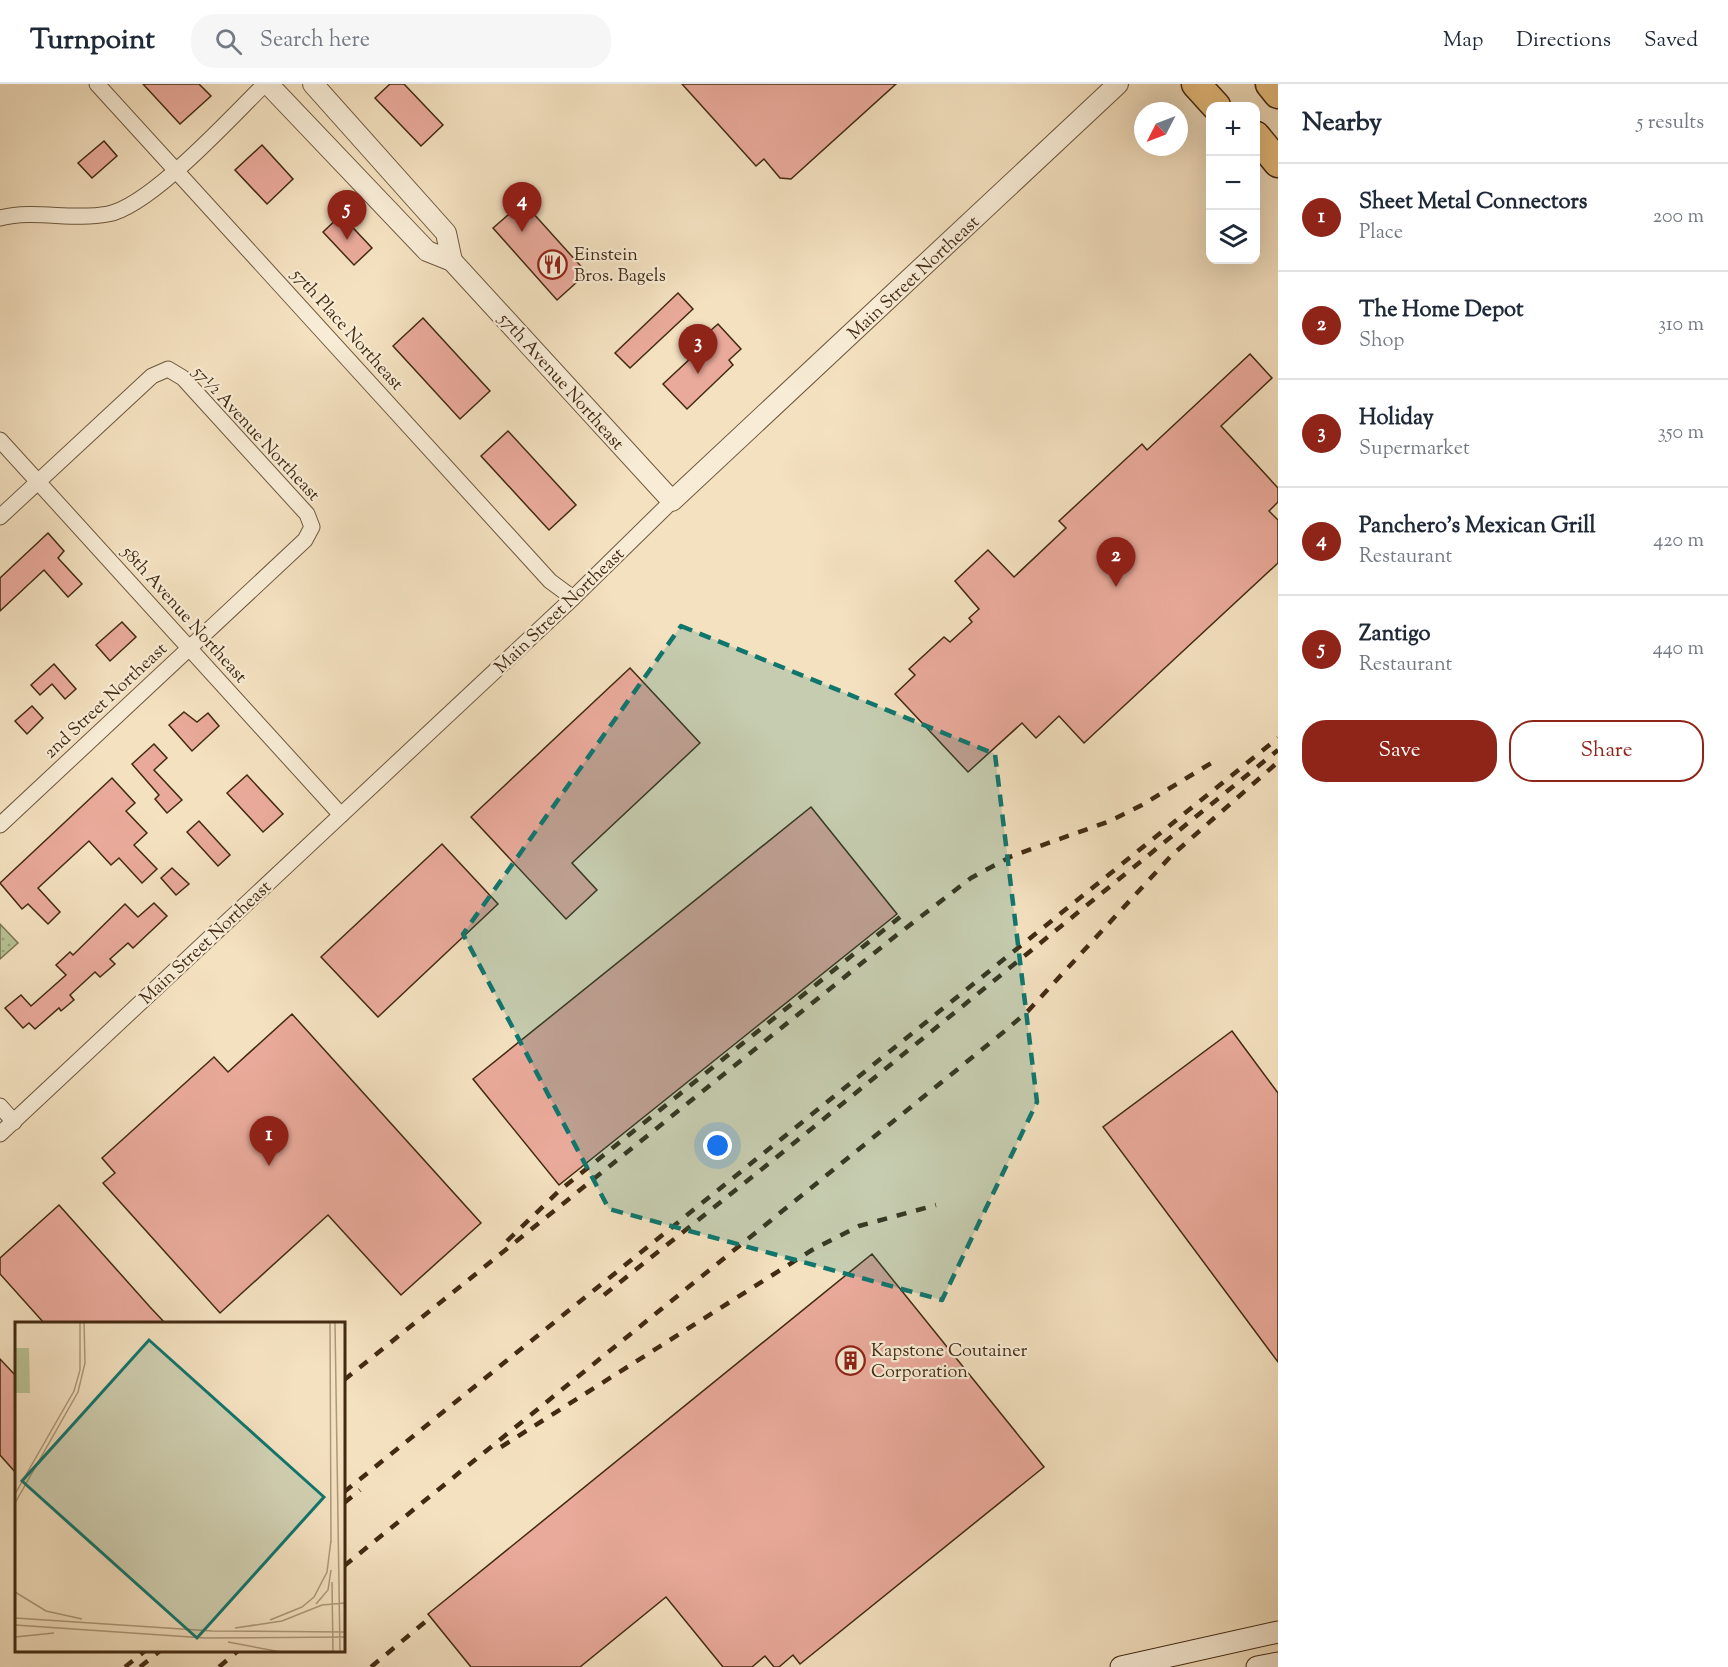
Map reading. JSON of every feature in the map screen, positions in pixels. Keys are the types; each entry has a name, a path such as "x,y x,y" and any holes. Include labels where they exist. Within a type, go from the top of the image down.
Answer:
{"highway":[{"path":"1196,84 1212,102"},
{"path":"1213,84 1229,102"},
{"path":"1270,84 1278,94"},
{"path":"1260,141 1278,163"},
{"path":"1260,154 1278,174"}],"main road":[{"path":"1121,1667 1278,1632"},
{"path":"1257,1667 1278,1663"}],"street":[{"name":"57th Place Northeast","path":"97,84 550,581 573,598"},
{"path":"0,218 22,213 59,218 86,218 112,214 154,190 267,84"},
{"name":"57th Avenue Northeast","path":"267,84 427,251 452,261 672,501"},
{"path":"313,84 446,232 452,261"},
{"name":"Main Street Northeast","path":"0,1134 1118,84"},
{"name":"57½ Avenue Northeast","path":"38,482 152,376 168,369 183,378 307,514 312,527"},
{"name":"58th Avenue Northeast","path":"0,440 341,815"},
{"path":"0,517 38,482"},
{"name":"2nd Street Northeast","path":"0,825 305,540 312,527"},
{"path":"0,1106 14,1122"}],"highlighted area":[{"path":"681,626 995,754 1037,1102 942,1300 609,1209 463,934"}],"green space":[{"path":"0,924 18,943 0,959"}],"building":[{"path":"143,84 199,84 211,96 180,124"},
{"path":"390,84 404,84 443,125 421,146 375,98"},
{"path":"682,84 896,84 791,179 780,178 764,159 756,166"},
{"path":"104,141 117,156 92,178 78,163"},
{"path":"262,145 293,179 267,204 235,170"},
{"path":"523,202 587,273 557,300 493,228"},
{"path":"341,215 372,248 354,265 323,232"},
{"path":"678,293 693,309 630,368 615,353"},
{"path":"423,318 490,391 460,419 393,346"},
{"path":"718,324 741,349 729,360 733,365 687,409 663,384 707,343 702,338"},
{"path":"1250,354 1272,378 1221,426 1278,488 1278,502 1269,511 1278,520 1278,563 1084,743 1059,716 1036,738 1022,723 968,772 895,694 915,675 909,669 944,637 950,642 972,622 969,618 979,609 955,581 988,550 1014,577 1066,528 1059,521 1142,444 1147,450"},
{"path":"508,431 576,505 549,530 481,456"},
{"path":"48,533 64,551 58,558 82,584 68,597 44,570 0,611 0,578"},
{"path":"122,622 136,637 110,661 96,645"},
{"path":"54,664 76,689 65,699 52,684 40,695 31,685"},
{"path":"630,668 700,743 572,863 597,890 566,919 471,817"},
{"path":"32,706 43,718 27,734 15,721"},
{"path":"184,712 197,722 208,713 219,726 192,751 169,725"},
{"path":"154,744 167,758 154,770 182,800 167,813 155,799 159,795 132,764"},
{"path":"247,775 283,814 263,832 227,793"},
{"path":"112,778 135,803 126,811 147,833 134,845 157,869 142,883 119,858 111,865 89,841 38,888 60,912 48,924 28,904 22,909 0,883"},
{"path":"811,807 897,914 559,1185 473,1079"},
{"path":"199,821 230,855 218,866 187,832"},
{"path":"442,844 498,904 378,1017 321,957"},
{"path":"172,868 189,884 176,895 161,878"},
{"path":"154,903 167,916 133,948 128,943 110,959 115,964 100,977 95,972 70,995 74,1000 61,1011 59,1008 35,1029 29,1023 23,1028 5,1008 21,995 31,1006 66,975 56,965 70,952 73,955 125,904 138,917"},
{"path":"292,1014 481,1223 401,1295 328,1215 220,1313 103,1183 115,1173 102,1158 214,1057 228,1072"},
{"path":"1232,1031 1278,1093 1278,1362 1103,1127"},
{"path":"59,1205 164,1322 43,1322 0,1274 0,1258"},
{"name":"Kapstone Coutainer Corporation","path":"872,1254 1044,1467 800,1664 793,1655 779,1667 774,1667 765,1656 752,1667 723,1667 666,1597 580,1667 471,1667 428,1614"},
{"path":"0,1359 15,1375 15,1472 0,1455"}],"railway":[{"path":"345,1491 1278,738"},
{"path":"604,1295 1278,750"},
{"path":"345,1379 893,938 971,878 1012,856 1110,821 1142,805 1218,759"},
{"path":"345,1565 1006,1030 1028,1011 1171,856 1278,762"},
{"path":"507,1241 559,1191 900,917"},
{"path":"501,1447 812,1250 859,1226 936,1205"},
{"path":"345,1502 360,1490"},
{"path":"371,1667 431,1617"},
{"path":"125,1667 144,1652"},
{"path":"140,1667 159,1652"},
{"path":"219,1667 237,1652"}],"place":[{"name":"Panchero's Mexican Grill","path":"522,232"},
{"name":"Zantigo","path":"347,240"},
{"name":"Einstein Bros. Bagels","path":"553,264"},
{"name":"Holiday","path":"698,374"},
{"name":"The Home Depot","path":"1116,587"},
{"name":"Sheet Metal Connectors","path":"269,1166"},
{"name":"Kapstone Coutainer Corporation","path":"850,1360"}]}
